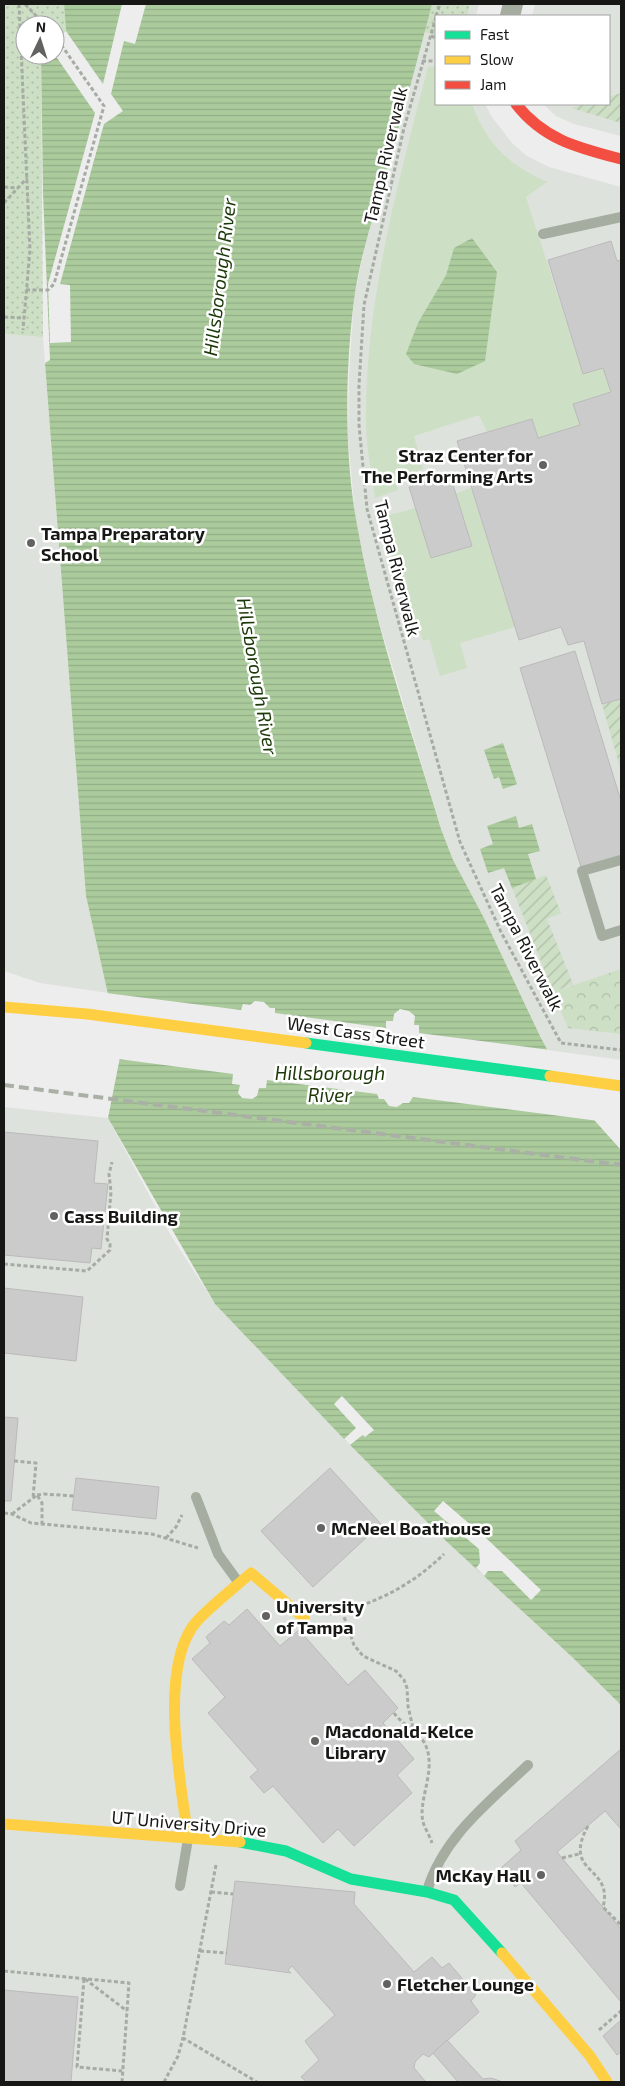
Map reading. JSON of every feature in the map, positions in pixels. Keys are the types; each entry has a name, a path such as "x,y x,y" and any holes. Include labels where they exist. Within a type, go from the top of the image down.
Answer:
{"street":[{"path":"517,105 536,127 568,145 621,160"},
{"name":"West Cass Street","path":"11,995 87,1014"},
{"name":"West Cass Street","path":"4,1007 87,1014 621,1086"},
{"path":"188,1838 174,1731 174,1703 180,1656 185,1640 196,1622 251,1573 304,1618"},
{"name":"UT University Drive","path":"4,1824 244,1842 286,1851 351,1879 445,1896 461,1906 577,2040 607,2082"}],"lane":[{"path":"542,234 621,217"},
{"path":"621,860 582,871 602,936 621,930"},
{"path":"196,1498 220,1556 239,1583"},
{"path":"427,1892 437,1864 460,1830 528,1765"},
{"path":"180,1886 188,1838"}],"path":[{"path":"19,4 30,250 23,330"},
{"path":"25,4 35,15"},
{"name":"Tampa Riverwalk","path":"435,21 404,128 364,304 359,417 367,509 460,842 497,923 561,1043 621,1050"},
{"path":"431,36 435,38"},
{"path":"26,290 48,290 54,284 104,106 65,50"},
{"path":"422,61 435,61"},
{"path":"4,203 28,178"},
{"path":"4,187 18,188"},
{"path":"4,317 24,318"},
{"path":"4,1264 86,1271 110,1250 110,1244 107,1239 111,1192 109,1174 112,1162"},
{"path":"14,1461 36,1463 33,1498"},
{"path":"12,1514 37,1496 44,1494 74,1496"},
{"path":"37,1496 42,1503 42,1524"},
{"path":"4,1513 12,1514 31,1523 127,1530 166,1538 220,1556"},
{"path":"166,1538 176,1527 182,1515"},
{"path":"304,1618 359,1607 402,1588 425,1572 444,1554"},
{"path":"342,1611 354,1645 364,1656 396,1671 404,1680 414,1729 427,1748 430,1768 423,1820 434,1848"},
{"path":"394,1713 400,1722 414,1729"},
{"path":"588,1826 581,1840 579,1854 587,1868 602,1882 605,1890 603,1907 621,1925"},
{"path":"562,1858 579,1854"},
{"path":"164,2082 178,2056 183,2038 217,1860"},
{"path":"211,1892 234,1894"},
{"path":"200,1950 226,1953"},
{"path":"4,1971 129,1983 122,2082"},
{"path":"84,1979 127,2011"},
{"path":"84,1979 77,2067 122,2071"},
{"path":"598,2030 621,2011"},
{"path":"183,2038 257,2082"}],"shaded area":[{"path":"432,4 479,4 476,15 435,15 435,105 486,105 492,117 512,143 527,156 549,167 621,187 621,1060 547,1050 485,920 453,860 441,829 375,608 356,524 348,439 349,375 354,299 368,229"},
{"path":"535,4 621,4 621,136 574,124 556,116 544,105 610,105 610,15 532,15"},
{"name":"Tampa Preparatory School","path":"4,334 43,337 86,896 108,993 40,983 4,971"},
{"name":"University of Tampa","path":"4,1107 108,1118 170,1234 215,1304 342,1437 447,1542 571,1656 621,1705 621,2082 4,2082"}],"green space":[{"path":"4,4 64,4 65,15 15,15 15,65 41,65 43,337 4,334"},
{"path":"432,4 470,4 467,15 435,15 435,35 424,32"},
{"path":"435,66 435,105 472,105 484,131 500,151 521,168 547,182 526,197 583,374 603,368 611,392 573,404 580,425 538,438 532,419 487,432 479,415 414,436 423,469 395,479 398,490 375,498 366,431 367,377 371,332 385,243 428,67","holes":["472,238 418,323 446,275 454,248"]},
{"path":"621,93 621,123 571,108 582,105 610,105 610,97"},
{"path":"471,488 515,627 460,643 467,668 440,676 429,639 423,641 378,518 416,508"},
{"path":"621,699 621,771 602,704"},
{"path":"546,875 561,913 547,919 573,984 553,992 512,888"},
{"path":"621,969 621,1034 568,1028 553,992"}],"water":[{"name":"Hillsborough River","path":"64,4 432,4 360,266 354,300 349,356 347,413 353,498 365,564 384,640 441,829 453,860 485,920 540,1036 570,1093 621,1150 621,1705 571,1656 447,1542 342,1437 215,1304 108,1118 121,1052 86,896 45,363 50,360 43,194 41,65 65,65"},
{"path":"472,238 497,272 485,361 457,374 414,364 406,354 418,323 446,275 454,248"},
{"path":"503,743 517,784 503,789 499,777 494,779 484,750"},
{"path":"516,816 519,828 532,824 540,851 528,854 536,879 512,888 504,868 488,873 480,849 493,844 487,826"}],"pier":[{"path":"122,4 146,4 135,44 124,41 111,94 123,111 104,124 60,284 70,285 71,342 50,343 48,284 95,113 62,65 65,65 66,31 103,84"},
{"path":"106,993 241,1010 243,1004 250,1005 255,1001 264,1002 270,1008 275,1008 275,1013 386,1028 386,1021 393,1021 394,1014 400,1009 409,1011 415,1016 414,1025 419,1025 419,1033 550,1050 572,1092 599,1121 413,1097 409,1103 403,1103 397,1107 389,1106 384,1099 379,1099 377,1094 267,1080 266,1088 259,1088 257,1096 252,1099 242,1098 238,1093 240,1085 232,1084 233,1074 118,1059 119,1053"},
{"path":"342,1396 374,1430 365,1437 363,1435 350,1445 344,1439 356,1428 334,1404"},
{"path":"443,1501 486,1538 541,1590 531,1600 502,1571 488,1571 484,1576 476,1568 480,1563 479,1549 434,1511"}],"building":[{"name":"Straz Center for The Performing Arts","path":"611,241 617,261 621,260 621,699 602,704 584,641 568,645 561,627 519,640 457,441 532,419 538,438 580,425 573,404 611,392 603,368 583,374 548,260"},
{"path":"450,475 472,546 431,558 409,487"},
{"path":"575,651 621,801 621,855 581,867 520,668"},
{"name":"Cass Building","path":"4,1132 98,1141 94,1183 108,1184 101,1249 92,1248 90,1263 4,1255"},
{"path":"4,1288 83,1297 76,1361 4,1353"},
{"path":"4,1417 18,1418 11,1501 4,1501"},
{"name":"McNeel Boathouse","path":"330,1468 381,1524 313,1587 261,1531"},
{"path":"76,1478 159,1487 156,1519 72,1510"},
{"name":"Macdonald-Kelce Library","path":"247,1609 280,1646 299,1630 348,1685 365,1670 398,1708 383,1723 414,1759 397,1775 412,1793 354,1846 338,1829 323,1843 273,1786 264,1793 250,1777 258,1770 208,1713 225,1697 192,1659 210,1643 206,1637 224,1621 229,1625"},
{"name":"McKay Hall","path":"621,1749 621,1829 605,1811 557,1852 621,1929 621,2002 521,1883 515,1887 501,1868 521,1850 515,1841"},
{"name":"Fletcher Lounge","path":"235,1881 355,1892 354,1904 414,1972 432,1957 442,1968 449,1963 476,1995 471,2001 479,2012 429,2057 423,2054 415,2062 414,2068 426,2082 307,2082 301,2077 319,2060 305,2041 335,2015 292,1966 288,1970 291,1973 225,1964"},
{"path":"4,1990 78,1997 71,2082 4,2082"},
{"path":"621,2020 621,2052 617,2055 603,2036"},
{"path":"447,2040 483,2079 491,2078 503,2082 458,2082 433,2053"}],"railway":[{"path":"4,1085 621,1165"}],"traffic: fast":[{"path":"306,1043 550,1076"},
{"path":"240,1842 286,1851 351,1879 427,1892 454,1900 502,1953"}],"traffic: slow":[{"path":"4,1007 87,1014 306,1043"},
{"path":"550,1076 621,1086"},
{"path":"188,1838 177,1757 175,1726 175,1695 178,1666 185,1641 197,1621 251,1573 304,1618"},
{"path":"4,1824 240,1842"},
{"path":"502,1953 590,2056 607,2082"}],"traffic: jam":[{"path":"517,105 538,126 563,141 621,159"}],"place":[{"name":"Straz Center for The Performing Arts","path":"543,465"},
{"name":"Tampa Preparatory School","path":"31,543"},
{"name":"Cass Building","path":"54,1216"},
{"name":"McNeel Boathouse","path":"321,1528"},
{"name":"University of Tampa","path":"266,1616"},
{"name":"Macdonald-Kelce Library","path":"315,1741"},
{"name":"McKay Hall","path":"541,1875"},
{"name":"Fletcher Lounge","path":"387,1984"}]}
